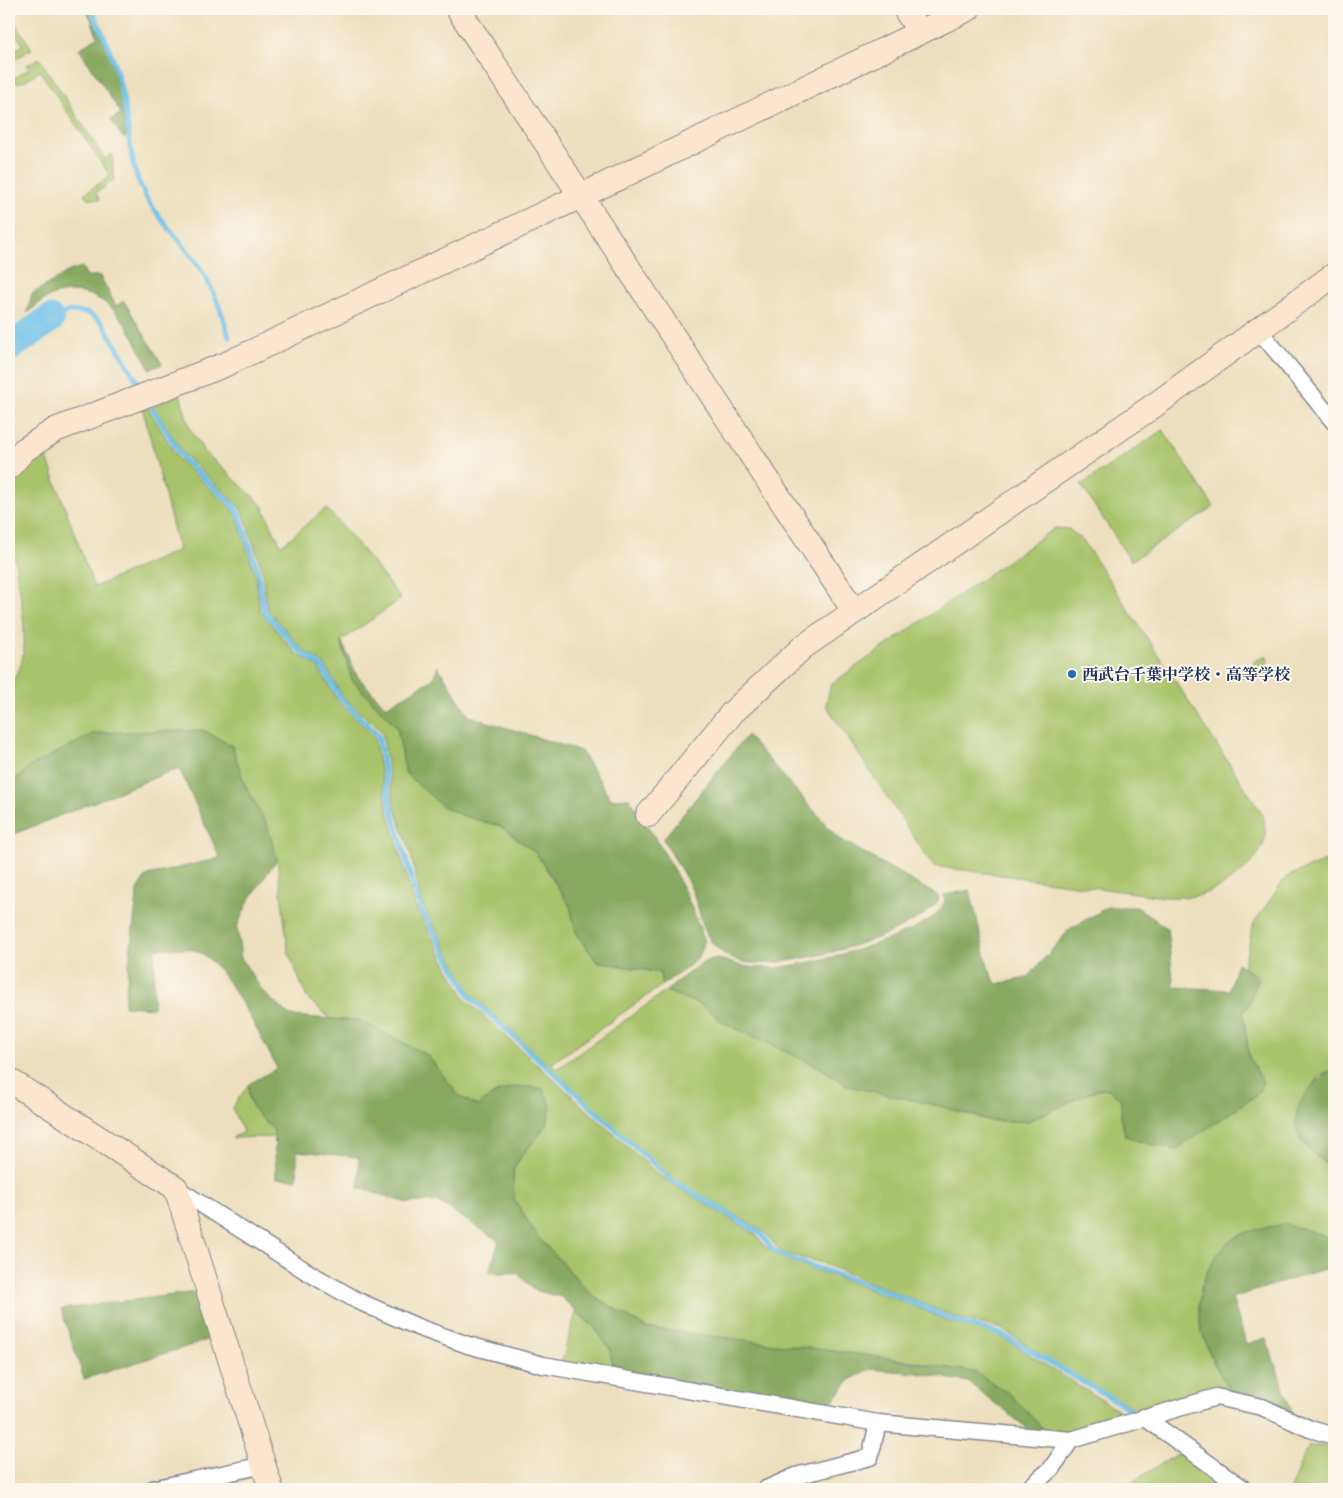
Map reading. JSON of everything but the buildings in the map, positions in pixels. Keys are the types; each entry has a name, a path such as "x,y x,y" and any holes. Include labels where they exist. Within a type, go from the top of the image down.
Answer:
{"street":[{"path":"458,9 854,611"},
{"path":"905,9 920,32"},
{"path":"9,467 24,450 55,430 224,365 968,9"},
{"path":"648,815 732,713 803,647 1059,471 1334,275"},
{"path":"1259,330 1334,422"},
{"path":"9,1080 309,1273 358,1301 420,1328 468,1345 543,1365 878,1422 1071,1440 1216,1398 1224,1398 1262,1406 1310,1429 1334,1436"},
{"path":"176,1188 272,1489"},
{"path":"1144,1418 1244,1489"},
{"path":"766,1489 796,1476 870,1457 878,1422"},
{"path":"1028,1489 1051,1469 1071,1440"},
{"path":"152,1489 264,1465"}],"green space":[{"path":"85,9 87,9 109,52 122,101 126,138 123,138 111,120 121,113 79,49 97,37 91,19"},
{"path":"9,13 32,49 9,63 9,53 23,45 9,23"},
{"path":"39,58 105,159 112,154 114,180 96,193 100,200 87,198 84,194 110,176 40,71 22,82 18,83 11,80 29,69 27,65"},
{"path":"82,267 87,276 100,276 116,306 124,301 162,364 150,369 131,334 116,313 107,304 83,293 70,292 53,295 27,313 32,294 69,271"},
{"path":"180,394 190,429 204,451 262,505 281,546 326,508 357,543 401,599 341,641 352,680 397,727 406,774 461,815 500,826 537,854 570,906 576,932 596,961 660,973 662,985 552,1063 557,1069 666,991 704,1006 720,1020 821,1068 848,1086 940,1106 991,1121 1028,1121 1096,1090 1109,1089 1121,1099 1121,1118 1263,1082 1249,1057 1243,1012 1250,1002 1258,977 1243,967 1254,923 1286,877 1325,861 1334,871 1334,1070 1318,1077 1300,1140 1334,1170 1334,1266 1333,1241 1201,1286 1200,1324 1212,1360 1230,1391 1195,1393 1162,1403 1141,1412 1072,1375 1002,1329 958,1318 819,1262 782,1253 764,1232 680,1183 660,1168 472,995 422,904 410,851 394,805 382,732 343,697 324,664 302,649 267,609 262,569 244,515 237,504 185,456 153,406"},
{"path":"148,408 179,460 230,507 237,517 256,577 260,611 296,653 318,667 338,701 374,736 388,811 415,906 466,1000 660,1176 755,1234 764,1246 780,1257 908,1303 950,1322 998,1335 1121,1412 1133,1416 1076,1433 1048,1434 1010,1394 919,1362 646,1328 591,1294 537,1236 514,1199 513,1171 522,1155 547,1125 499,1091 477,1106 459,1096 427,1055 361,1021 331,1019 307,998 288,951 277,859 267,825 245,785 232,746 203,730 156,733 29,767 19,777 9,782 9,684 20,669 24,647 20,591 8,507 10,482 32,456 46,455 94,587 179,550 143,410"},
{"path":"1163,430 1214,507 1131,561 1081,485"},
{"path":"1055,528 1069,529 1084,542 1263,815 1265,825 1264,842 1255,859 1230,881 1212,891 1194,896 1165,897 933,866 826,705 831,684"},
{"path":"341,640 358,677 386,707 433,679 438,666 469,716 581,751 611,799 629,798 672,866 689,901 704,940 700,955 695,961 662,985 660,973 596,961 576,932 570,906 537,854 500,826 461,815 442,806 406,774 397,727 352,680"},
{"path":"1263,656 1267,656 1268,663 1245,678 1239,677 1240,671"},
{"path":"203,730 232,746 245,785 267,825 277,859 248,902 237,927 241,958 263,992 290,1016 361,1021 427,1055 459,1096 477,1106 493,1095 515,1087 543,1089 551,1105 547,1125 522,1155 513,1171 514,1199 537,1236 591,1294 646,1328 866,1355 975,1372 1010,1394 1048,1434 1032,1432 968,1382 917,1373 870,1369 850,1380 827,1408 613,1373 610,1349 594,1327 561,1297 534,1290 517,1273 489,1273 499,1241 437,1201 407,1203 359,1188 359,1157 297,1151 297,1179 276,1178 274,1131 252,1105 249,1084 277,1068 253,1022 219,970 208,958 197,951 155,948 153,1008 124,1006 138,887 148,875 220,858 179,768 9,836 9,782 19,777 29,767 95,733"},
{"path":"747,735 837,837 938,896 939,899 926,912 905,926 877,938 814,956 758,963 736,960 718,949 707,935 693,892 663,839"},
{"path":"970,890 988,967 996,984 1027,978 1070,929 1108,907 1137,907 1167,928 1174,987 1229,990 1237,963 1258,977 1250,1002 1243,1012 1249,1057 1263,1082 1258,1094 1175,1150 1138,1141 1125,1135 1121,1118 1121,1099 1109,1089 1096,1090 1028,1121 991,1121 940,1106 848,1086 821,1068 722,1022 704,1006 666,991 708,960 723,960 754,968 785,967 839,955 871,945 926,922 941,909 944,895"},
{"path":"1334,1070 1334,1170 1311,1151 1300,1138 1296,1128 1296,1118 1298,1108 1309,1089 1317,1081"},
{"path":"249,1084 251,1103 273,1129 276,1137 232,1138 243,1132 232,1108"},
{"path":"1285,1224 1321,1234 1333,1241 1334,1266 1232,1298 1246,1344 1266,1338 1293,1415 1248,1394 1230,1391 1205,1342 1199,1313 1199,1301 1204,1279 1222,1249 1230,1241 1242,1234"},
{"path":"197,1292 211,1339 84,1379 61,1309"},
{"path":"576,1312 594,1327 610,1349 613,1373 561,1364"},
{"path":"1308,1446 1334,1446 1334,1489 1290,1489"},
{"path":"1185,1449 1239,1489 1121,1489"}],"waterway":[{"path":"91,9 114,63 125,109 134,165 141,187 165,224 200,268 219,305 229,337"},
{"path":"50,319 69,311 88,313 102,322 142,389"},
{"path":"9,348 50,319"},
{"path":"148,401 183,459 232,504 240,516 258,571 264,611 300,651 322,667 341,699 378,735 390,803 420,908 471,998 670,1179 760,1233 772,1249 783,1256 885,1291 956,1321 1003,1335 1140,1415"}],"place":[{"name":"西武台千葉中学校・高等学校","path":"1072,674"}]}
